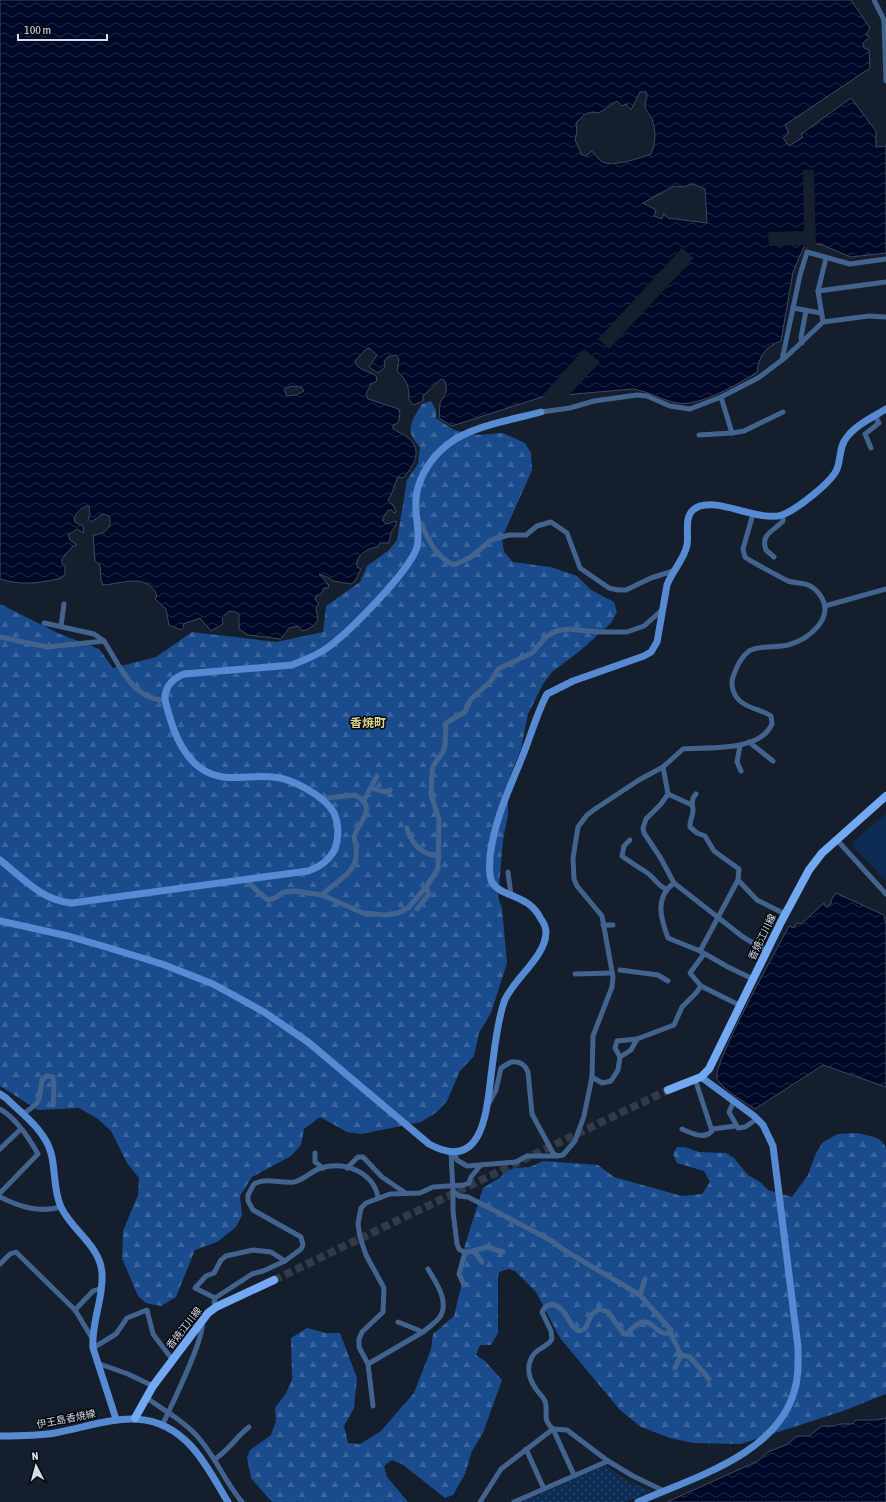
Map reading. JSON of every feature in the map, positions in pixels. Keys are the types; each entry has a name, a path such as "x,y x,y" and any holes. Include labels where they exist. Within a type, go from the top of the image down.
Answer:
{"main road":[{"name":"香焼江川線","path":"698,1078 711,1065 739,1005 808,870 815,860 886,796"},
{"path":"668,1090 698,1078"},
{"name":"香焼江川線","path":"135,1418 153,1386 202,1320 216,1308 274,1280"}],"street":[{"path":"874,0 884,20 886,81"},
{"path":"782,360 807,252 850,264 886,259"},
{"path":"823,322 818,291 826,258"},
{"path":"818,291 886,282"},
{"path":"793,308 821,313"},
{"path":"802,343 801,337 806,311"},
{"path":"0,860 39,892 54,900 72,903 308,871 325,863 334,850 338,832 334,813 321,800 291,780 272,776 238,779 223,778 200,768 184,751 172,725 165,700 165,694 171,681 184,674 292,665 308,659 328,648 354,625 405,569 417,548 419,538 417,491 421,478 428,465 447,445 460,437 478,430 541,412 570,408 594,401 637,395 647,396 670,406 683,409 696,407 721,397 758,378 802,343 823,322 868,316 886,317"},
{"path":"721,397 732,433"},
{"path":"488,1104 496,1038 504,1001 508,992 527,970 538,953 545,937 546,929 539,915 523,900 500,890 491,880 490,862 493,836 500,808 546,697 551,691 561,686 651,652 657,642 667,585 684,554 688,540 688,523 690,514 695,508 707,505 769,517 783,514 798,505 830,480 838,467 841,448 847,437 886,409"},
{"path":"699,435 744,431 783,412"},
{"path":"871,448 865,434 878,423 875,416"},
{"path":"452,1152 457,1160 467,1166 516,1162 527,1156 563,1155 578,1135 592,1077 593,1036 612,987 612,972 610,951 601,913 575,883 573,858 578,827 587,815 594,809 634,783 663,767 683,749 740,746 769,730 772,719 768,713 742,703 734,693 732,678 742,657 750,651 788,645 797,641 821,623 826,612 825,606 819,594 809,585 783,579 745,557 743,549 753,514"},
{"path":"774,557 766,550 765,538 768,533 783,521 783,514"},
{"path":"417,516 435,550 443,560 454,565 471,557 491,540 509,535 526,535 537,526 551,522 567,533 580,568 609,588 626,590 651,578 673,572"},
{"path":"825,606 886,589"},
{"path":"61,626 64,604"},
{"path":"247,880 256,891 268,900 289,891 322,895 354,910 386,915 398,913 408,908 426,887 438,869 439,819 431,795 432,772 436,761 443,752 445,746 445,729 448,721 465,712 470,698 491,681 495,671 532,653 546,637 556,631 568,629 600,632 627,632 644,626 662,610"},
{"path":"44,623 94,634 104,641 131,684 150,699 165,700"},
{"path":"0,637 47,647 104,641"},
{"path":"749,742 773,761"},
{"path":"740,746 737,762 741,771"},
{"path":"663,767 668,794 661,804 646,819 643,828 644,833 660,856 674,883 743,938 767,950"},
{"path":"363,802 377,776"},
{"path":"371,788 386,792 390,790"},
{"path":"321,800 351,794 358,797 363,802 366,810 365,819 354,837 357,848 354,867 322,895"},
{"path":"668,794 692,805"},
{"path":"696,794 693,798 692,805 694,813 690,821 690,827 697,833 705,836 714,851 740,869 738,880 717,917 702,953 690,973 701,986 739,1005"},
{"path":"407,828 410,840 429,856 439,856"},
{"path":"630,840 624,846 622,856 637,868 647,872 657,884 666,889"},
{"path":"837,840 886,894"},
{"path":"508,872 512,895"},
{"path":"738,880 757,900 785,914"},
{"path":"674,883 666,889 660,912 668,938 702,953 753,979"},
{"path":"417,909 429,894 426,887"},
{"path":"0,921 106,946 162,964 213,984 264,1012 308,1042 423,1139 436,1148 452,1152 467,1148 476,1140 488,1104 496,1090 502,1068 511,1062 524,1064 528,1072 532,1114 547,1142 557,1156"},
{"path":"603,925 613,925"},
{"path":"620,970 658,975 668,981"},
{"path":"575,974 612,972"},
{"path":"592,1077 604,1083 611,1081 618,1070 620,1057 615,1048 617,1041 637,1040 674,1025 682,1007 701,986"},
{"path":"620,1057 631,1050 637,1040"},
{"path":"23,1114 37,1105 41,1093 42,1080 48,1076 52,1077 54,1084 52,1104"},
{"path":"638,1502 723,1465 747,1451 770,1434 782,1417 794,1393 798,1374 798,1347 775,1153 767,1132 757,1119 734,1101 698,1078"},
{"path":"682,1129 700,1136 711,1133 712,1129 698,1078"},
{"path":"0,1094 37,1128 47,1142 51,1153 57,1195 61,1207 99,1258 102,1274 102,1288 95,1315 92,1338 93,1348 116,1420"},
{"path":"734,1101 729,1112 736,1126"},
{"path":"0,1109 10,1115 38,1154 0,1193"},
{"path":"712,1129 736,1126 738,1128 745,1127 757,1119"},
{"path":"0,1149 21,1129"},
{"path":"452,1152 453,1211 459,1249 465,1253 474,1252 487,1247 503,1252"},
{"path":"315,1153 315,1162 323,1168"},
{"path":"347,1168 358,1157 363,1157 382,1177 401,1188 404,1192"},
{"path":"373,1406 368,1364 359,1347 360,1334 383,1312 385,1297 381,1282 363,1248 358,1224 361,1208 366,1203 378,1197 404,1192 420,1193 433,1187 464,1185 470,1183 480,1166"},
{"path":"215,1298 252,1274 263,1271 285,1261 302,1247 303,1239 253,1210 248,1201 248,1192 254,1184 262,1181 295,1182 323,1168 347,1168 356,1170 370,1179 376,1188 378,1197"},
{"path":"453,1191 459,1196 468,1197 552,1241 594,1269 640,1295 670,1328 670,1332 681,1355"},
{"path":"0,1197 21,1206 34,1209 50,1210 61,1207"},
{"path":"215,1298 195,1288 206,1276 214,1273 221,1260 226,1256 253,1250 271,1252 285,1261"},
{"path":"0,1264 10,1254 16,1252 74,1310 92,1338"},
{"path":"474,1252 482,1262"},
{"path":"464,1285 459,1274 465,1253"},
{"path":"368,1364 423,1332 439,1318 442,1312 441,1293 428,1268"},
{"path":"640,1295 645,1279"},
{"path":"74,1310 93,1291 102,1288"},
{"path":"215,1298 214,1302 216,1308"},
{"path":"574,1475 553,1429 546,1422 544,1399 530,1378 529,1369 531,1358 535,1351 546,1346 552,1339 551,1331 542,1312 545,1307 552,1304 563,1310 575,1328 579,1331 585,1329 592,1314 599,1309 608,1312 624,1334 627,1334 634,1326 643,1322 649,1323 664,1334 670,1332"},
{"path":"93,1348 116,1334 127,1318 147,1310 153,1334 172,1359"},
{"path":"162,1426 189,1366 201,1332 202,1320"},
{"path":"398,1322 423,1332"},
{"path":"675,1368 681,1355"},
{"path":"681,1355 690,1357 709,1380"},
{"path":"97,1363 128,1374 153,1386"},
{"path":"146,1398 167,1414 186,1425 197,1435 215,1459 242,1502"},
{"path":"135,1418 162,1426 178,1434 196,1451 228,1502"},
{"name":"伊王島香焼線","path":"0,1436 54,1433 116,1420 135,1418"},
{"path":"215,1459 230,1447 240,1434 248,1427"},
{"path":"480,1502 501,1469 553,1429 567,1430 608,1461 633,1476 664,1491"},
{"path":"526,1449 544,1489"},
{"path":"514,1502 608,1461"}],"green space":[{"path":"431,401 436,410 436,418 454,430 476,435 503,433 525,443 531,453 532,470 502,538 504,552 513,562 551,567 577,576 591,590 614,602 617,612 611,623 580,651 552,672 543,684 528,714 521,749 510,776 508,815 503,840 498,897 502,908 507,963 491,1013 479,1033 474,1056 460,1071 447,1101 437,1112 421,1122 361,1134 347,1132 320,1117 304,1129 301,1145 291,1156 252,1177 240,1196 242,1215 236,1227 217,1242 195,1250 176,1297 161,1306 146,1303 138,1296 122,1258 123,1231 138,1195 139,1178 127,1163 111,1131 98,1119 79,1108 38,1110 0,1086 0,604 60,634 99,649 113,668 156,657 192,632 276,642 323,632 326,606 360,582 367,566 389,550 397,540 407,480 418,464 420,447 412,436 412,421 422,404"},
{"path":"857,1133 878,1139 886,1148 886,1394 843,1411 741,1444 693,1443 670,1438 641,1427 620,1410 560,1338 536,1292 515,1271 509,1269 499,1272 498,1277 498,1333 491,1345 480,1345 476,1355 485,1361 502,1380 483,1433 472,1451 465,1474 453,1495 445,1498 402,1464 392,1460 384,1466 387,1477 408,1502 272,1502 251,1478 247,1457 250,1450 271,1435 276,1421 275,1408 286,1393 292,1380 291,1338 307,1328 326,1333 340,1333 357,1378 354,1408 344,1426 348,1443 360,1444 381,1431 414,1393 431,1349 433,1334 454,1316 463,1278 459,1264 483,1188 501,1177 504,1172 514,1168 530,1167 543,1161 598,1165 614,1177 682,1196 702,1194 710,1182 704,1171 677,1163 673,1154 677,1147 685,1147 699,1152 726,1153 734,1158 748,1175 760,1182 768,1190 792,1197 808,1175 816,1153 823,1142 838,1134"}],"shaded area":[{"path":"886,814 886,880 852,846 855,840"},
{"path":"606,1465 623,1478 651,1491 626,1502 522,1502"}],"water":[{"path":"0,0 851,0 870,28 866,35 870,37 863,43 864,48 869,50 870,68 785,125 789,133 783,138 789,146 803,137 801,134 851,98 876,131 876,147 886,146 886,253 851,257 822,245 806,242 793,272 781,341 767,349 761,357 757,373 718,394 696,402 677,403 632,389 542,397 452,426 439,418 440,403 446,391 445,381 441,379 423,396 423,401 414,405 409,400 409,391 405,380 397,371 399,359 396,355 388,357 384,361 385,367 378,373 369,367 377,355 369,348 365,350 355,361 358,367 377,377 376,382 371,384 366,394 368,399 399,409 400,414 398,423 393,425 393,429 412,442 415,447 416,458 411,468 403,478 398,477 388,500 394,506 396,512 394,513 392,510 388,510 382,520 386,524 396,521 396,525 391,532 389,543 380,543 378,547 366,551 360,556 357,567 361,569 355,581 351,584 333,581 319,574 329,585 328,588 324,588 321,594 316,596 315,599 319,604 316,608 318,620 312,627 302,631 298,626 289,628 281,639 248,635 239,629 239,614 233,611 228,612 222,619 223,624 211,631 200,618 183,624 184,627 181,630 169,625 166,609 155,599 157,595 147,584 140,581 133,581 103,585 101,580 100,565 95,561 93,535 107,530 110,520 109,516 103,514 91,522 88,518 90,515 89,506 80,510 74,518 75,522 83,526 84,533 77,529 68,535 70,540 77,545 72,547 62,559 62,564 65,566 65,574 62,578 31,583 0,579","holes":["640,92 646,92 647,96 645,107 652,119 654,128 655,141 651,154 618,163 605,163 598,159 592,151 586,156 582,155 575,140 577,132 576,123 585,114 592,112 599,113 617,101 622,106 626,104 631,110","693,184 705,189 707,223 668,218 664,213 662,219 654,216 656,210 643,203 674,186 683,187","291,386 301,387 304,391 296,395 287,396 284,389"]},
{"path":"836,893 884,915 886,924 886,1087 823,1065 755,1109 728,1091 719,1082 717,1078 718,1068 735,1028 789,926 794,928 797,923 801,924 824,903 826,907 831,904 831,900"},
{"path":"886,1418 886,1502 667,1502 758,1461 768,1452 788,1444 797,1436 809,1436 822,1426 852,1424 856,1420 877,1420"}],"pier":[{"path":"803,170 814,170 816,245 807,244 805,248 804,245 769,246 768,232 804,231"},
{"path":"682,248 694,258 609,349 598,339"},
{"path":"584,349 600,362 567,397 547,399 542,396"}],"tunnel":[{"path":"274,1280 668,1090"}],"district":[{"name":"香焼町","path":"368,723"}]}
